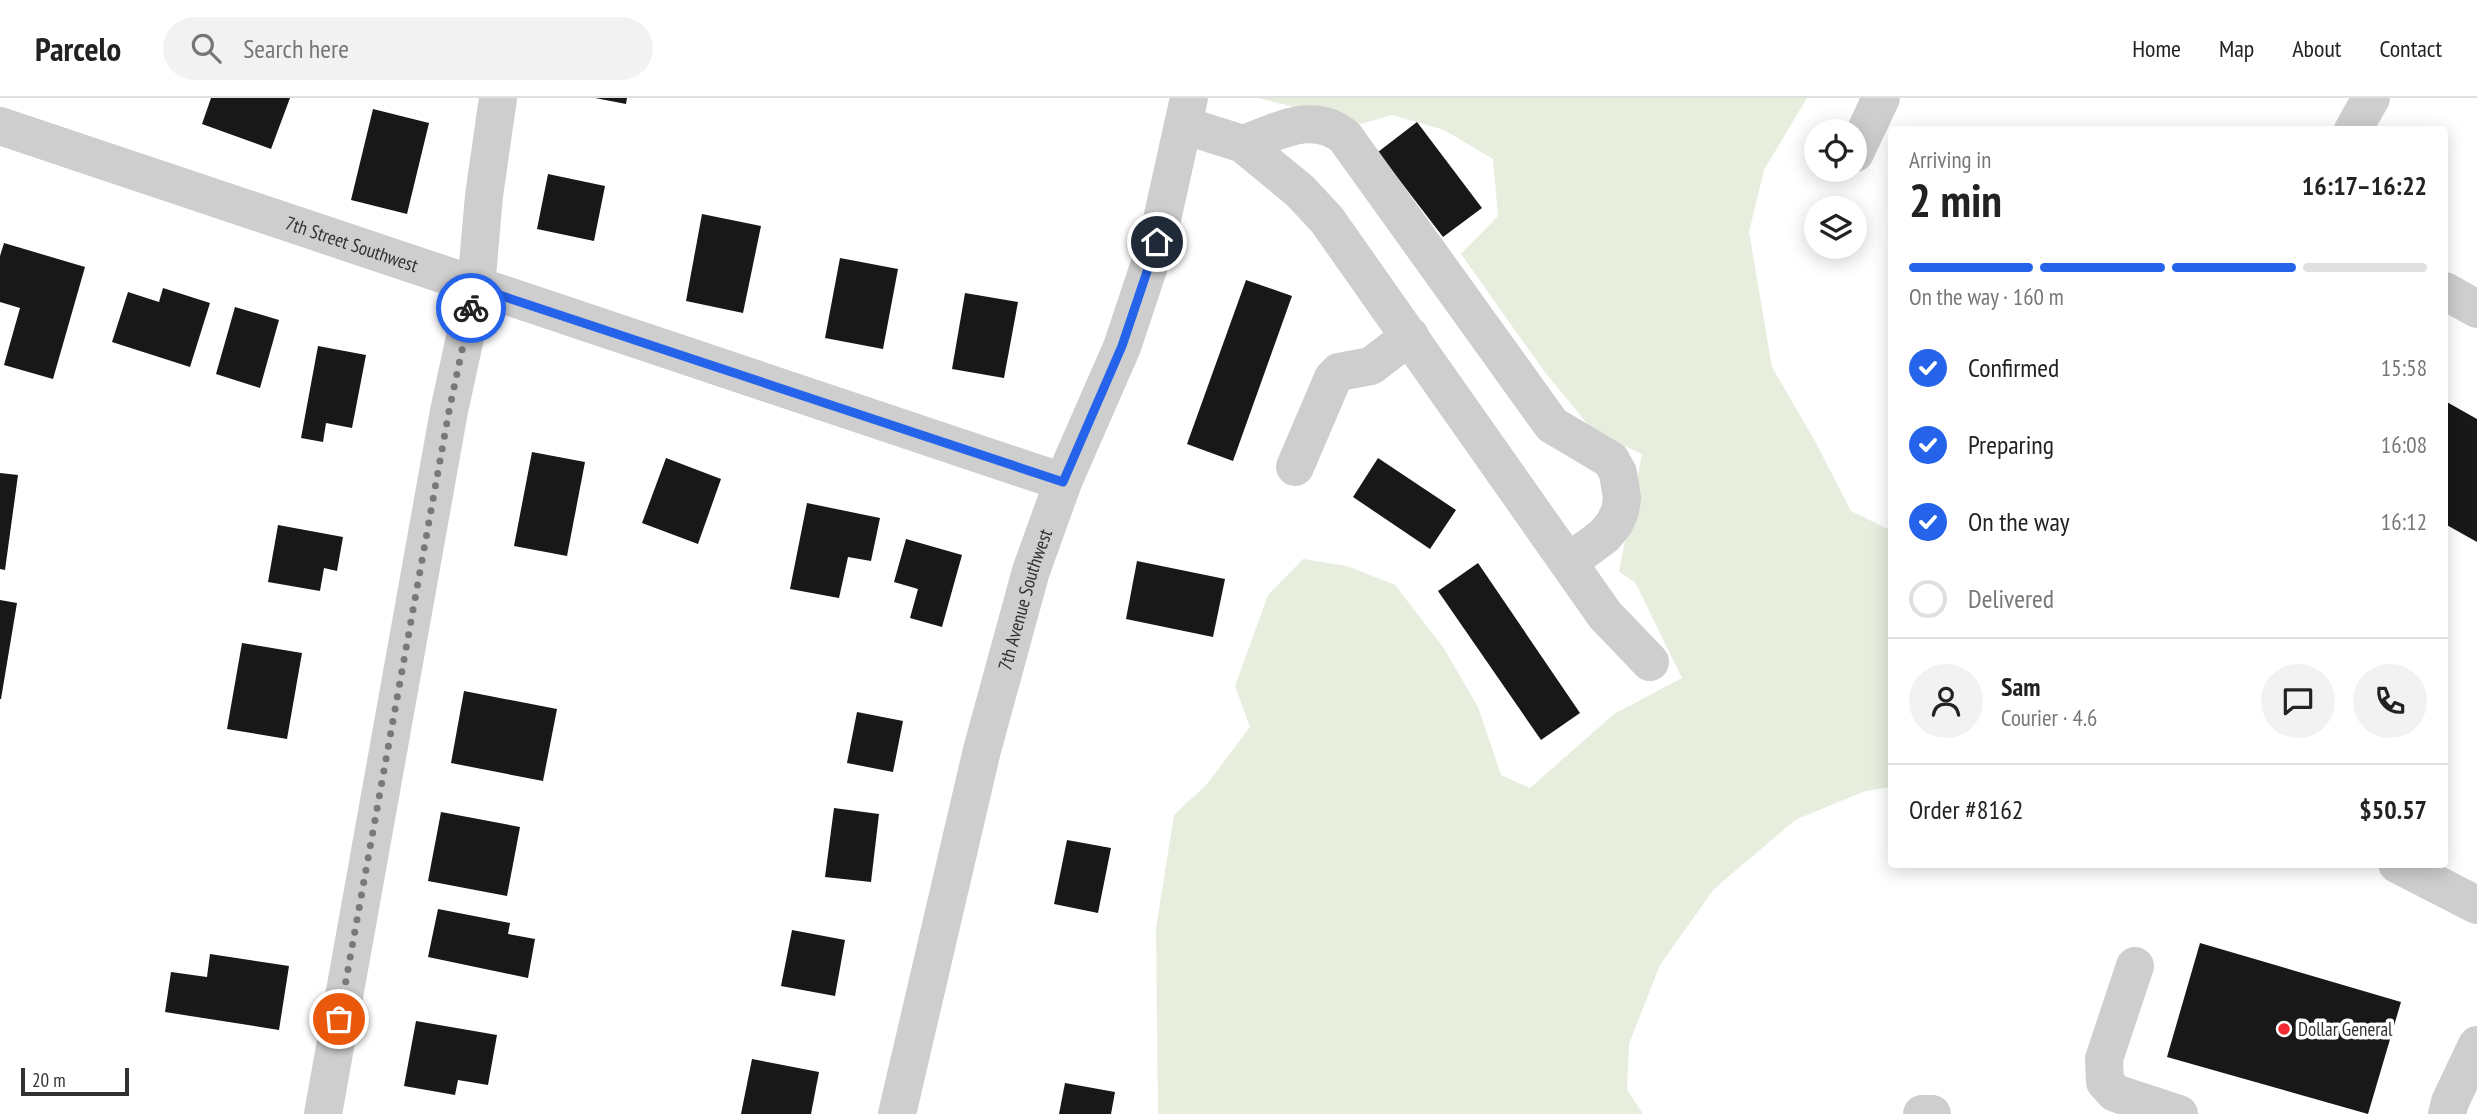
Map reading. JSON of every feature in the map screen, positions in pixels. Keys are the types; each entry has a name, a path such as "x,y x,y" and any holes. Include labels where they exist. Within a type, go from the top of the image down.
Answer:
{"street":[{"path":"323,1114 449,411 475,287 498,98"},
{"path":"1867,127 1881,98"},
{"path":"2355,126 2371,98"},
{"path":"1186,111 1243,144 1300,191 1327,220 1605,615 1650,662"},
{"name":"7th Avenue Southwest","path":"897,1114 986,737 1031,571 1063,482 1122,346 1157,242 1186,111"},
{"path":"1243,144 1303,124 1319,123 1335,128 1345,137 1552,425 1611,460 1622,486 1620,512 1604,536 1569,562"},
{"name":"7th Street Southwest","path":"0,126 1063,482"},
{"path":"2448,292 2477,309"},
{"path":"1295,467 1333,378 1339,372 1371,366 1410,336"},
{"path":"2405,868 2477,905"},
{"path":"2135,966 2104,1059 2105,1082 2115,1093 2179,1114"},
{"path":"2447,1114 2477,1045"},
{"path":"1922,1114 1932,1114"}],"green space":[{"path":"1258,98 1807,98 1764,170 1749,232 1772,367 1851,511 1888,529 1888,788 1865,791 1795,820 1714,889 1660,965 1629,1044 1627,1090 1643,1114 1158,1114 1156,928 1174,815 1207,784 1250,727 1235,686 1268,595 1303,559 1347,566 1395,585 1443,647 1478,707 1501,775 1530,788 1614,714 1682,678 1635,582 1619,572 1642,454 1594,432 1544,371 1461,254 1498,216 1493,159 1444,130 1392,115 1361,124"}],"building":[{"path":"211,98 290,98 271,149 202,124"},
{"path":"595,98 627,98 626,104"},
{"path":"373,109 429,123 407,214 351,200"},
{"path":"1417,122 1482,208 1443,237 1378,152"},
{"path":"548,174 605,186 594,241 537,229"},
{"path":"702,214 761,226 743,313 686,301"},
{"path":"4,243 85,267 53,379 4,365 20,308 0,302 0,256"},
{"path":"840,258 898,269 883,349 825,338"},
{"path":"1246,280 1292,296 1233,461 1187,444"},
{"path":"163,288 210,303 190,367 112,342 128,292 159,302"},
{"path":"965,293 1018,302 1004,378 952,369"},
{"path":"235,307 279,320 260,388 216,374"},
{"path":"318,346 366,355 352,428 326,423 323,442 301,438"},
{"path":"2448,403 2477,419 2477,542 2448,526"},
{"path":"532,452 585,462 567,556 514,546"},
{"path":"666,458 721,479 698,544 642,523"},
{"path":"1378,458 1456,510 1430,549 1353,497"},
{"path":"0,473 18,475 5,570 0,569"},
{"path":"807,503 880,518 871,561 848,557 839,598 790,589"},
{"path":"278,525 343,537 337,571 324,568 320,591 268,582"},
{"path":"906,539 962,555 942,627 910,618 918,589 894,582"},
{"path":"1137,561 1225,579 1213,637 1126,619"},
{"path":"1478,563 1580,713 1541,740 1438,591"},
{"path":"0,600 17,603 1,699 0,699"},
{"path":"242,643 302,653 287,739 227,729"},
{"path":"464,691 557,709 543,781 451,763"},
{"path":"857,712 903,721 893,772 847,763"},
{"path":"834,808 879,814 871,882 825,877"},
{"path":"441,812 520,827 507,896 428,881"},
{"path":"1067,840 1111,848 1098,913 1054,904"},
{"path":"438,909 510,923 508,934 535,939 528,978 428,957"},
{"path":"792,930 845,940 835,996 781,986"},
{"name":"Dollar General","path":"2200,943 2401,1002 2368,1114 2167,1057"},
{"path":"210,954 289,966 279,1030 165,1012 171,972 207,977"},
{"path":"416,1021 497,1035 488,1085 458,1080 455,1095 404,1086"},
{"path":"752,1059 819,1072 811,1114 741,1114"},
{"path":"1065,1083 1115,1092 1111,1114 1059,1114"}],"way so far":[{"path":"339,1019 449,411 471,308"}],"place":[{"name":"Dollar General","path":"2284,1029"}],"route":[{"path":"471,308 475,287 1063,482 1122,346 1157,242"}]}
